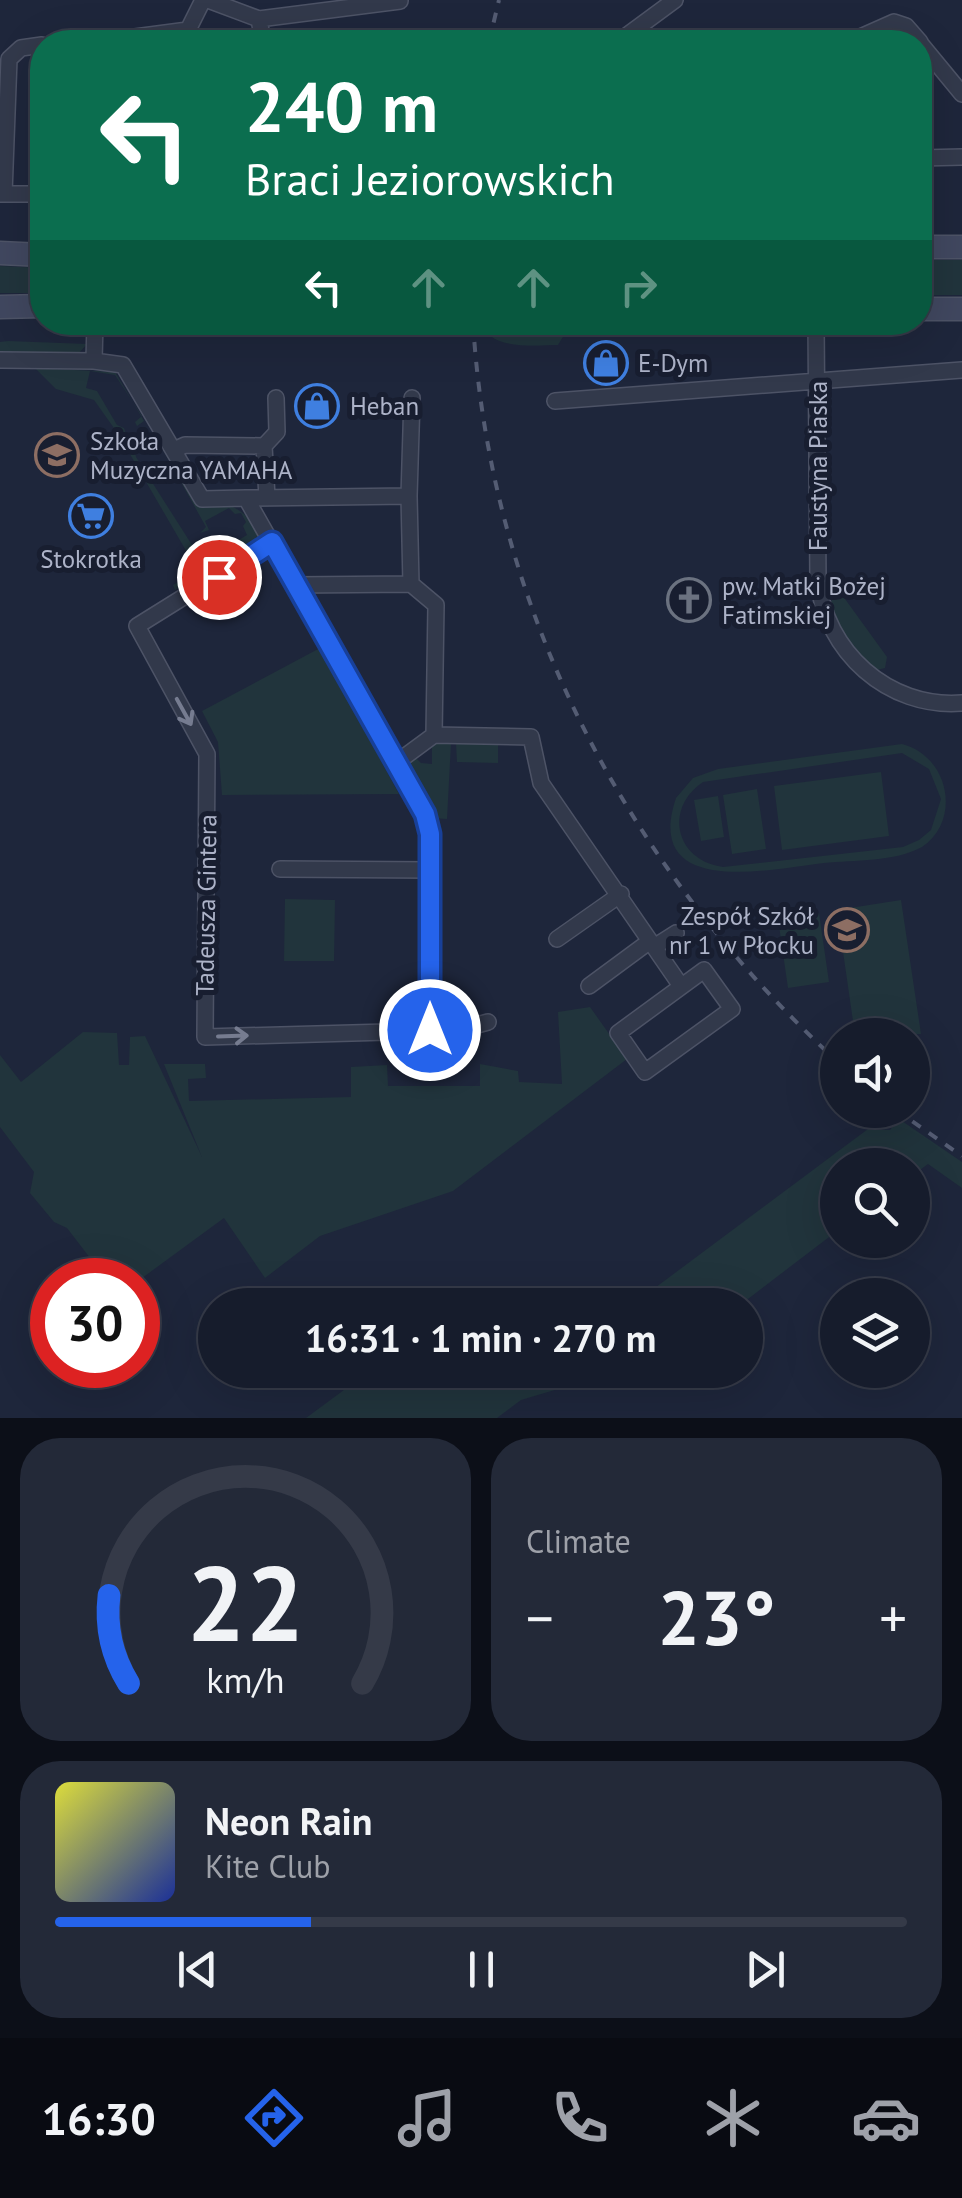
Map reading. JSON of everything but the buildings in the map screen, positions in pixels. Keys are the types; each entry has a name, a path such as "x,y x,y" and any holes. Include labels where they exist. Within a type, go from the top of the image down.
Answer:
{"main road":[{"path":"932,247 960,246"},
{"path":"0,253 30,254"},
{"path":"0,307 30,306"},
{"path":"932,309 962,309"}],"street":[{"path":"191,30 206,0 259,19 403,0"},
{"path":"634,30 675,0"},
{"path":"259,19 261,30"},
{"path":"876,30 894,22 909,30"},
{"path":"6,47 2,194 30,194"},
{"path":"932,58 962,94"},
{"path":"932,158 962,157"},
{"path":"94,361 95,335"},
{"name":"Faustyna Piaska","path":"817,335 818,580 830,626 848,656 869,675 922,699 962,702"},
{"path":"0,360 124,365 202,499 408,496"},
{"path":"555,401 708,386 819,383 962,370"},
{"path":"266,497 264,446 277,432 276,398"},
{"path":"411,584 408,496 412,398"},
{"path":"174,450 185,445 264,446"},
{"path":"246,498 425,814 430,834 430,1030"},
{"name":"Tadeusza Gintera","path":"272,542 137,626 207,754 205,1038 459,1030 488,1022"},
{"path":"296,585 411,584 436,606 434,735"},
{"path":"396,763 434,735 531,738 541,783 681,986"},
{"path":"280,869 430,870"},
{"path":"557,939 621,894"},
{"path":"589,986 676,932"},
{"path":"704,970 732,1008 645,1072 618,1033 681,986 704,970"}],"shaded area":[{"path":"932,260 962,260 962,295 932,295"},
{"path":"0,266 30,267 30,293 0,293"},
{"path":"490,335 564,335 558,345 514,344"},
{"path":"0,342 87,344 79,353 0,353"},
{"path":"35,368 115,372 133,402 115,375 90,371 86,388 97,391 126,434 121,438 94,400 56,389"},
{"path":"157,436 188,490 229,505 246,516 258,534 252,548 224,564 215,561 211,544 216,541 222,550 247,535 243,526 246,522 241,513 235,514 229,508 205,521 209,530 200,533 206,527 157,439 146,443"},
{"path":"134,446 136,457 206,567 205,572 175,590 173,585 189,576 192,561 127,449"},
{"path":"840,592 887,657 885,668 877,670 868,663 843,632 830,602"},
{"path":"320,648 399,794 222,795 218,742 202,711"},
{"path":"432,743 451,743 447,819 434,818 408,764 415,757 421,763 432,764"},
{"path":"456,743 498,744 498,763 457,762"},
{"path":"902,744 931,761 945,790 946,806 935,835 911,852 774,870 718,871 694,865 677,852 670,830 676,798 693,778 718,769","holes":["902,753 929,769 941,799 931,830 903,847 723,867 694,855 680,832 683,806 703,782"]},
{"path":"881,772 889,836 782,850 774,786"},
{"path":"757,789 766,849 732,854 723,795"},
{"path":"718,796 724,837 701,841 694,800"},
{"path":"285,899 335,900 334,961 284,961"},
{"path":"901,900 919,1018 853,1018 837,910"},
{"path":"819,913 829,982 788,988 778,919"},
{"path":"590,1007 627,1059 453,1191 320,1236 265,1278 224,1218 160,1265 160,1258 90,1258 67,1228 54,1222 30,1193 34,1172 0,1127 0,1055 21,1082 83,1032 117,1033 119,1065 129,1065 130,1037 145,1036 202,1157 164,1064 205,1064 206,1078 188,1079 189,1101 351,1097 351,1067 387,1065 388,1086 480,1086 480,1064 518,1071 519,1082 562,1084 558,1012"},
{"path":"912,1128 962,1162 962,1188 930,1165 930,1148 843,1148 868,1129"},
{"path":"820,1165 820,1244 762,1288 655,1288"},
{"path":"347,1388 561,1388 521,1400 497,1418 306,1418"}],"railway":[{"path":"492,30 499,0"},
{"path":"474,335 485,428 508,531 541,631 583,727 635,819 695,906 763,987 820,1044"},
{"path":"922,1128 962,1156"}],"place":[{"name":"E-Dym","path":"606,363"},
{"name":"Heban","path":"317,406"},
{"name":"Szkoła Muzyczna YAMAHA","path":"57,455"},
{"name":"Stokrotka","path":"91,516"},
{"name":"pw. Matki Bożej Fatimskiej","path":"689,600"},
{"name":"Zespół Szkół nr 1 w Płocku","path":"847,930"}],"route":[{"path":"219,577 272,542 425,814 430,834 430,1030"}]}
